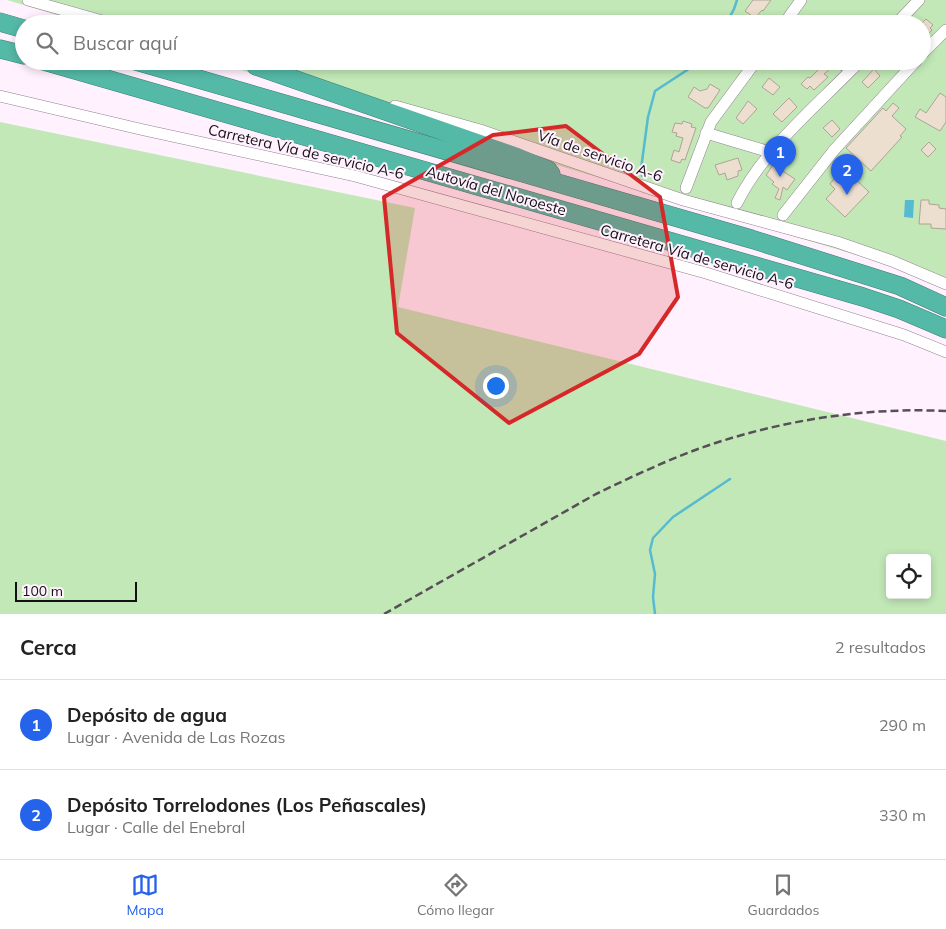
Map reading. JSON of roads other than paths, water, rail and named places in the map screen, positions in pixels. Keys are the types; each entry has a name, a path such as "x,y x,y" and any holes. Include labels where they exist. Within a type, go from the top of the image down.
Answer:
{"highway":[{"path":"0,22 15,26"},
{"path":"0,49 15,53"},
{"name":"Autovía del Noroeste","path":"75,70 863,297 899,309 946,329"},
{"name":"Autovía del Noroeste","path":"167,70 779,248 900,286 946,307"},
{"path":"266,70 517,157 548,170 557,183"}],"street":[{"path":"28,0 81,15"},
{"path":"790,15 801,0"},
{"path":"905,15 919,0"},
{"path":"931,45 946,30"},
{"name":"Vía de servicio A-6","path":"270,70 480,130 682,200 837,242 892,261 946,284"},
{"path":"686,188 711,122 749,70"},
{"path":"736,203 745,186 770,152 852,70"},
{"path":"783,215 835,149 908,70"},
{"name":"Carretera Vía de servicio A-6","path":"0,96 354,176 706,273 904,335 946,352"},
{"path":"706,133 770,152"}],"water":[{"path":"905,200 914,200 913,218 904,217"}],"waterway":[{"path":"731,15 737,0"},
{"path":"642,176 641,169 648,117 655,91 687,70"},
{"path":"655,614 653,597 655,574 650,550 653,538 673,517 730,479"}],"railway":[{"path":"384,614 596,494 646,470 698,449 758,431 820,418 883,411 946,411"}],"place":[{"name":"Depósito de agua","path":"780,177"},
{"name":"Depósito Torrelodones (Los Peñascales)","path":"847,195"}]}
